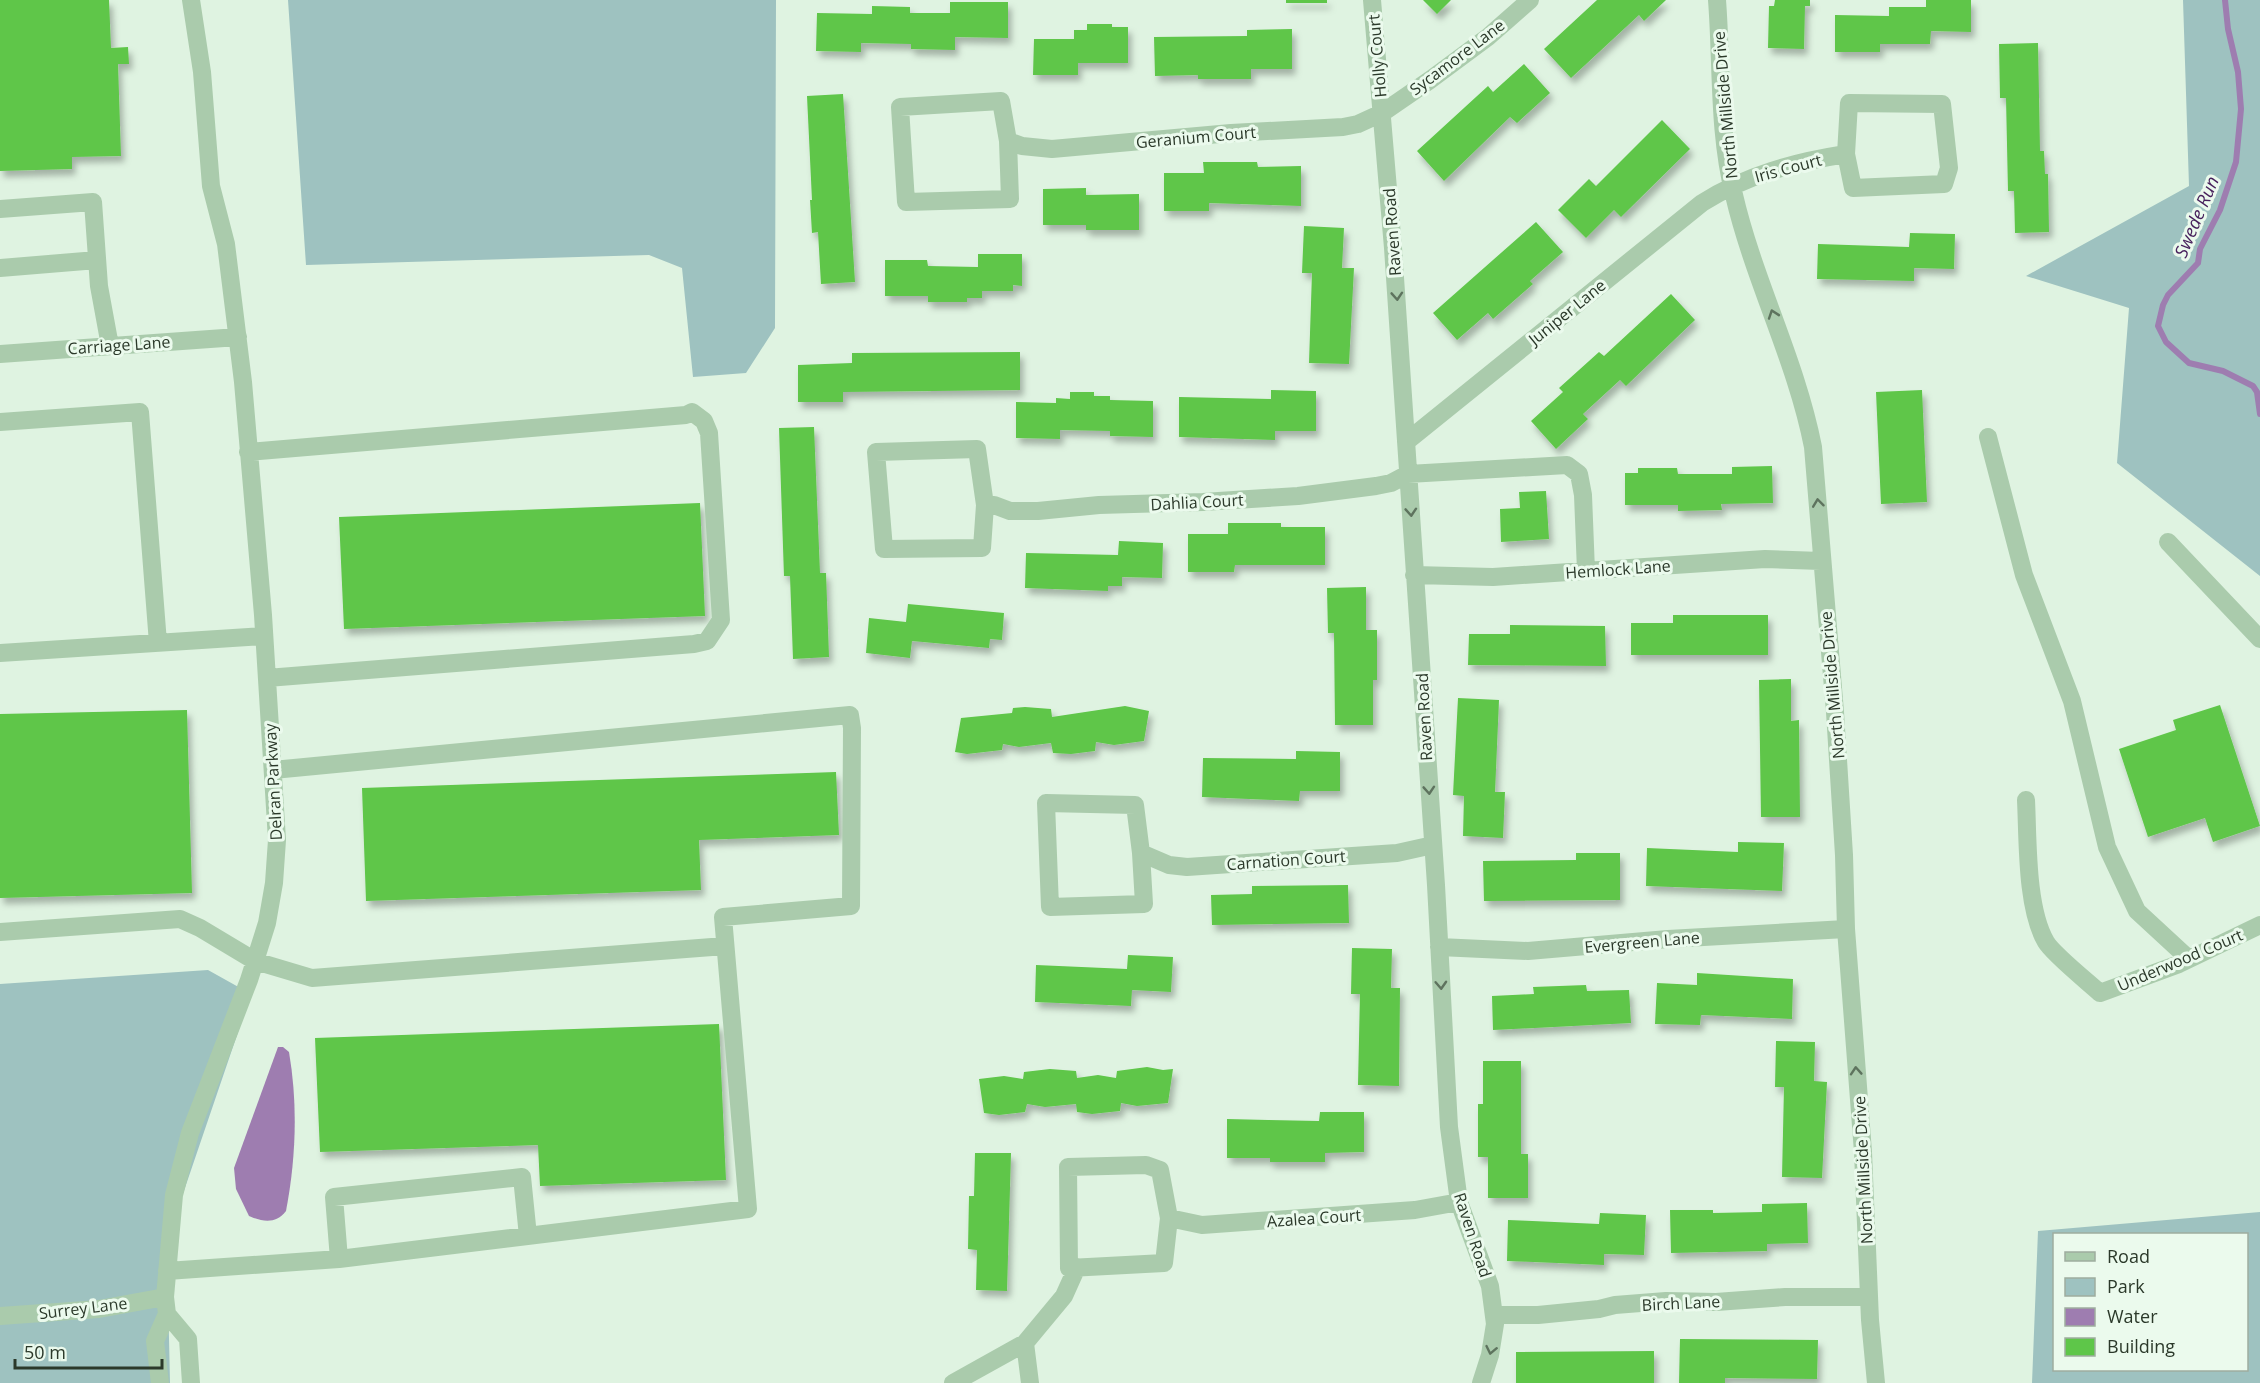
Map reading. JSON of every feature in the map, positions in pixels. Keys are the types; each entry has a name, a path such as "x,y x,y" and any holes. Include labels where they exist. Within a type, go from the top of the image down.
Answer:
{"street":[{"name":"Delran Parkway","path":"160,1383 155,1341 166,1306 174,1195 190,1133 255,961 267,923 276,861 273,770 264,636 238,337 224,235 211,186 202,72 191,0"},
{"name":"Holly Court","path":"1372,0 1382,113"},
{"name":"Sycamore Lane","path":"1382,113 1488,37 1530,0"},
{"name":"North Millside Drive","path":"1717,0 1725,136 1732,186 1753,260 1785,349 1809,427 1819,513 1843,830 1846,929 1863,1152 1869,1297 1876,1383"},
{"path":"1001,101 1008,141 1010,199 906,202 900,107 1001,101"},
{"path":"1849,103 1942,104 1949,168 1944,184 1853,188 1846,154 1849,103"},
{"name":"Geranium Court","path":"1008,141 1022,146 1052,149 1231,133 1343,127 1358,124 1382,113"},
{"name":"Raven Road","path":"1382,113 1391,213 1433,845 1449,1127 1459,1202 1485,1269 1494,1316 1492,1347 1481,1383"},
{"name":"Iris Court","path":"1732,186 1760,174 1846,154"},
{"name":"Juniper Lane","path":"1406,442 1702,203 1732,186"},
{"path":"0,209 93,202 99,286 110,346"},
{"path":"0,268 97,260"},
{"name":"Carriage Lane","path":"0,354 238,337"},
{"path":"0,422 140,412 158,643"},
{"path":"248,452 686,415 692,412 704,422 709,434 721,620 706,640 682,645 267,678"},
{"path":"1988,437 2024,575 2072,701 2107,847 2137,911 2189,959"},
{"path":"977,449 985,505 982,548 884,549 876,452 977,449"},
{"name":"Dahlia Court","path":"985,505 994,505 1010,511 1038,511 1065,507 1298,496 1376,486 1391,483 1408,474 1567,465 1579,474 1583,495 1586,571"},
{"path":"2168,542 2260,639"},
{"name":"Hemlock Lane","path":"1414,574 1493,577 1771,559 1821,561"},
{"path":"0,653 264,636"},
{"path":"167,1271 339,1259 748,1209 723,917 851,906 852,728 850,715 273,770"},
{"name":"Underwood Court","path":"2026,800 2031,893 2038,922 2047,944 2100,993 2189,959 2260,925"},
{"path":"1046,803 1135,805 1141,854 1144,904 1050,907 1046,803"},
{"name":"Carnation Court","path":"1141,854 1169,865 1187,867 1397,853 1433,845"},
{"path":"0,932 180,919 200,928 255,961 312,978 725,945"},
{"name":"Evergreen Lane","path":"1439,947 1528,951 1661,939 1846,929"},
{"path":"1146,1165 1160,1170 1169,1218 1164,1263 1069,1268 1068,1167 1146,1165"},
{"path":"339,1259 334,1197 522,1177 528,1236"},
{"name":"Azalea Court","path":"1169,1218 1202,1225 1220,1225 1415,1210 1459,1202"},
{"path":"953,1383 1024,1343 1064,1296 1077,1268"},
{"name":"Birch Lane","path":"1494,1316 1538,1315 1666,1301 1716,1302 1785,1297 1869,1297"},
{"path":"166,1306 188,1339 190,1383"},
{"name":"Surrey Lane","path":"0,1316 166,1306"},
{"path":"1024,1343 1030,1383"}],"green space":[{"path":"288,0 776,0 775,328 746,373 693,377 682,268 649,255 306,265"},
{"path":"2183,0 2260,0 2260,576 2117,463 2129,308 2026,276 2189,186"},
{"path":"208,970 251,994 173,1223 168,1294 170,1383 0,1383 0,984"},
{"path":"2260,1212 2260,1383 2032,1383 2038,1231"}],"water":[{"path":"278,1047 283,1047 289,1052 294,1092 294,1151 286,1211 278,1218 269,1221 249,1216 236,1189 234,1168"}],"building":[{"path":"0,0 109,0 111,48 128,47 129,64 118,64 121,156 72,157 72,169 0,171"},
{"path":"1286,0 1327,0 1327,3 1286,3"},
{"path":"1423,0 1451,0 1437,14"},
{"path":"1597,0 1666,0 1644,21 1639,15 1571,78 1544,49"},
{"path":"1775,0 1810,0 1810,6 1805,6 1804,49 1768,48 1769,6 1774,6"},
{"path":"1926,0 1971,0 1971,32 1931,31 1930,44 1880,44 1880,52 1835,52 1835,15 1889,16 1889,7 1926,7"},
{"path":"950,2 1008,2 1008,38 955,37 955,50 911,49 911,44 861,43 861,52 816,51 817,13 872,14 872,6 910,7 910,13 950,13"},
{"path":"1087,24 1112,24 1112,27 1128,27 1128,63 1078,63 1078,75 1033,75 1034,39 1074,39 1074,30 1087,30"},
{"path":"1292,29 1292,69 1251,69 1251,79 1198,79 1198,75 1155,76 1154,37 1247,36 1247,30"},
{"path":"2038,43 2040,151 2044,151 2045,174 2048,174 2049,232 2015,233 2014,191 2008,191 2006,98 2000,98 1999,44"},
{"path":"1524,64 1550,93 1517,123 1510,117 1444,181 1417,151 1488,86 1493,92"},
{"path":"843,94 855,282 821,284 818,232 812,233 807,96"},
{"path":"1662,120 1690,149 1621,217 1614,210 1586,238 1558,210 1589,179 1596,186"},
{"path":"1203,162 1257,162 1258,167 1301,166 1301,206 1209,203 1209,211 1164,211 1164,173 1204,173"},
{"path":"1086,188 1086,195 1139,194 1139,230 1086,230 1086,225 1043,225 1043,189"},
{"path":"1536,222 1563,252 1530,281 1533,284 1493,319 1488,313 1457,340 1433,313"},
{"path":"1304,226 1344,228 1342,268 1354,268 1349,364 1309,363 1312,273 1302,273"},
{"path":"1910,233 1955,234 1954,269 1914,268 1914,281 1817,279 1818,244 1909,247"},
{"path":"978,254 1022,254 1022,286 1013,285 1013,291 982,291 982,298 967,298 967,302 928,302 928,296 885,296 885,260 927,260 928,266 978,267"},
{"path":"1671,294 1695,320 1626,386 1620,380 1583,414 1588,419 1556,449 1531,421 1563,392 1559,388 1599,352 1604,356"},
{"path":"1020,352 1020,390 843,392 843,402 798,402 798,365 852,363 852,353"},
{"path":"1271,390 1316,391 1316,431 1275,431 1275,440 1179,437 1179,397 1271,399"},
{"path":"1922,390 1927,502 1881,504 1876,392"},
{"path":"1070,392 1094,392 1094,396 1110,396 1110,400 1153,401 1153,437 1110,436 1110,431 1060,430 1060,439 1016,438 1016,402 1056,403 1056,398 1070,399"},
{"path":"814,427 820,573 826,573 829,657 793,659 790,576 784,576 779,428"},
{"path":"1772,466 1773,503 1721,504 1722,510 1678,511 1678,505 1625,505 1625,473 1638,473 1638,468 1677,468 1678,474 1732,474 1732,467"},
{"path":"1546,491 1549,539 1501,542 1500,509 1520,508 1519,492"},
{"path":"700,503 705,616 344,629 339,517"},
{"path":"1228,523 1281,523 1281,527 1325,527 1325,565 1235,565 1234,572 1188,572 1188,534 1228,534"},
{"path":"1119,541 1163,543 1162,578 1122,577 1122,586 1108,586 1108,591 1025,588 1026,553 1118,555"},
{"path":"1366,587 1366,630 1377,630 1377,680 1373,680 1373,725 1335,725 1334,633 1328,633 1327,588"},
{"path":"908,604 1004,613 1002,640 990,639 989,648 912,641 910,658 866,653 869,618 906,622"},
{"path":"1673,615 1768,615 1768,655 1631,655 1631,623 1673,623"},
{"path":"1510,625 1605,626 1606,666 1468,665 1469,634 1510,634"},
{"path":"1791,679 1791,721 1799,720 1800,817 1761,817 1759,680"},
{"path":"1458,698 1499,700 1495,792 1505,792 1503,838 1463,836 1464,796 1453,795"},
{"path":"2220,705 2260,826 2213,842 2205,818 2148,837 2119,749 2176,730 2173,720"},
{"path":"1125,706 1149,711 1144,741 1114,745 1096,742 1095,751 1071,754 1053,753 1051,743 1019,747 1003,744 1002,750 967,754 955,752 961,718 1012,713 1013,708 1025,707 1051,709 1052,717"},
{"path":"187,710 192,893 0,898 0,714"},
{"path":"1296,751 1340,752 1340,791 1300,791 1299,801 1202,797 1203,758 1296,759"},
{"path":"836,772 839,835 699,840 701,890 366,901 362,788"},
{"path":"1738,842 1784,843 1782,891 1646,886 1647,848 1738,852"},
{"path":"1576,853 1620,853 1620,900 1484,901 1483,861 1576,860"},
{"path":"1348,885 1349,923 1212,925 1211,895 1252,894 1252,886"},
{"path":"1352,948 1392,949 1391,988 1400,988 1399,1086 1358,1085 1360,994 1351,994"},
{"path":"1128,955 1173,957 1171,992 1132,990 1131,1006 1035,1002 1036,965 1127,969"},
{"path":"1697,973 1793,979 1792,1019 1701,1015 1700,1025 1655,1024 1657,983 1697,985"},
{"path":"1586,985 1587,991 1629,990 1631,1023 1493,1030 1492,996 1534,994 1533,987"},
{"path":"719,1024 726,1180 540,1186 538,1145 320,1152 315,1038"},
{"path":"1776,1041 1815,1042 1814,1081 1827,1082 1822,1178 1782,1177 1784,1087 1775,1087"},
{"path":"1483,1061 1521,1061 1521,1154 1528,1154 1528,1198 1488,1198 1488,1157 1478,1157 1478,1104 1483,1104"},
{"path":"1147,1067 1173,1069 1168,1103 1137,1106 1121,1103 1120,1111 1092,1114 1077,1112 1076,1104 1045,1107 1027,1104 1025,1112 999,1115 984,1113 979,1079 1004,1076 1023,1079 1024,1072 1050,1069 1076,1071 1077,1078 1098,1075 1116,1078 1117,1071"},
{"path":"1320,1112 1364,1112 1364,1152 1325,1153 1325,1162 1270,1162 1270,1158 1227,1158 1227,1119 1319,1121"},
{"path":"975,1153 1011,1153 1007,1291 976,1290 977,1250 968,1249 969,1196 974,1196"},
{"path":"1807,1203 1808,1243 1767,1244 1767,1251 1671,1253 1670,1210 1713,1210 1713,1213 1762,1212 1762,1204"},
{"path":"1600,1213 1646,1215 1644,1255 1604,1254 1604,1265 1507,1261 1508,1220 1599,1224"},
{"path":"1680,1339 1818,1340 1817,1379 1725,1378 1725,1383 1679,1383"},
{"path":"1654,1351 1654,1383 1516,1383 1516,1352"}],"waterway":[{"name":"Swede Run","path":"2225,0 2228,29 2238,72 2241,109 2236,162 2220,210 2200,249 2198,263 2168,295 2158,326 2166,342 2189,363 2223,371 2253,386 2257,392 2260,414"}]}
